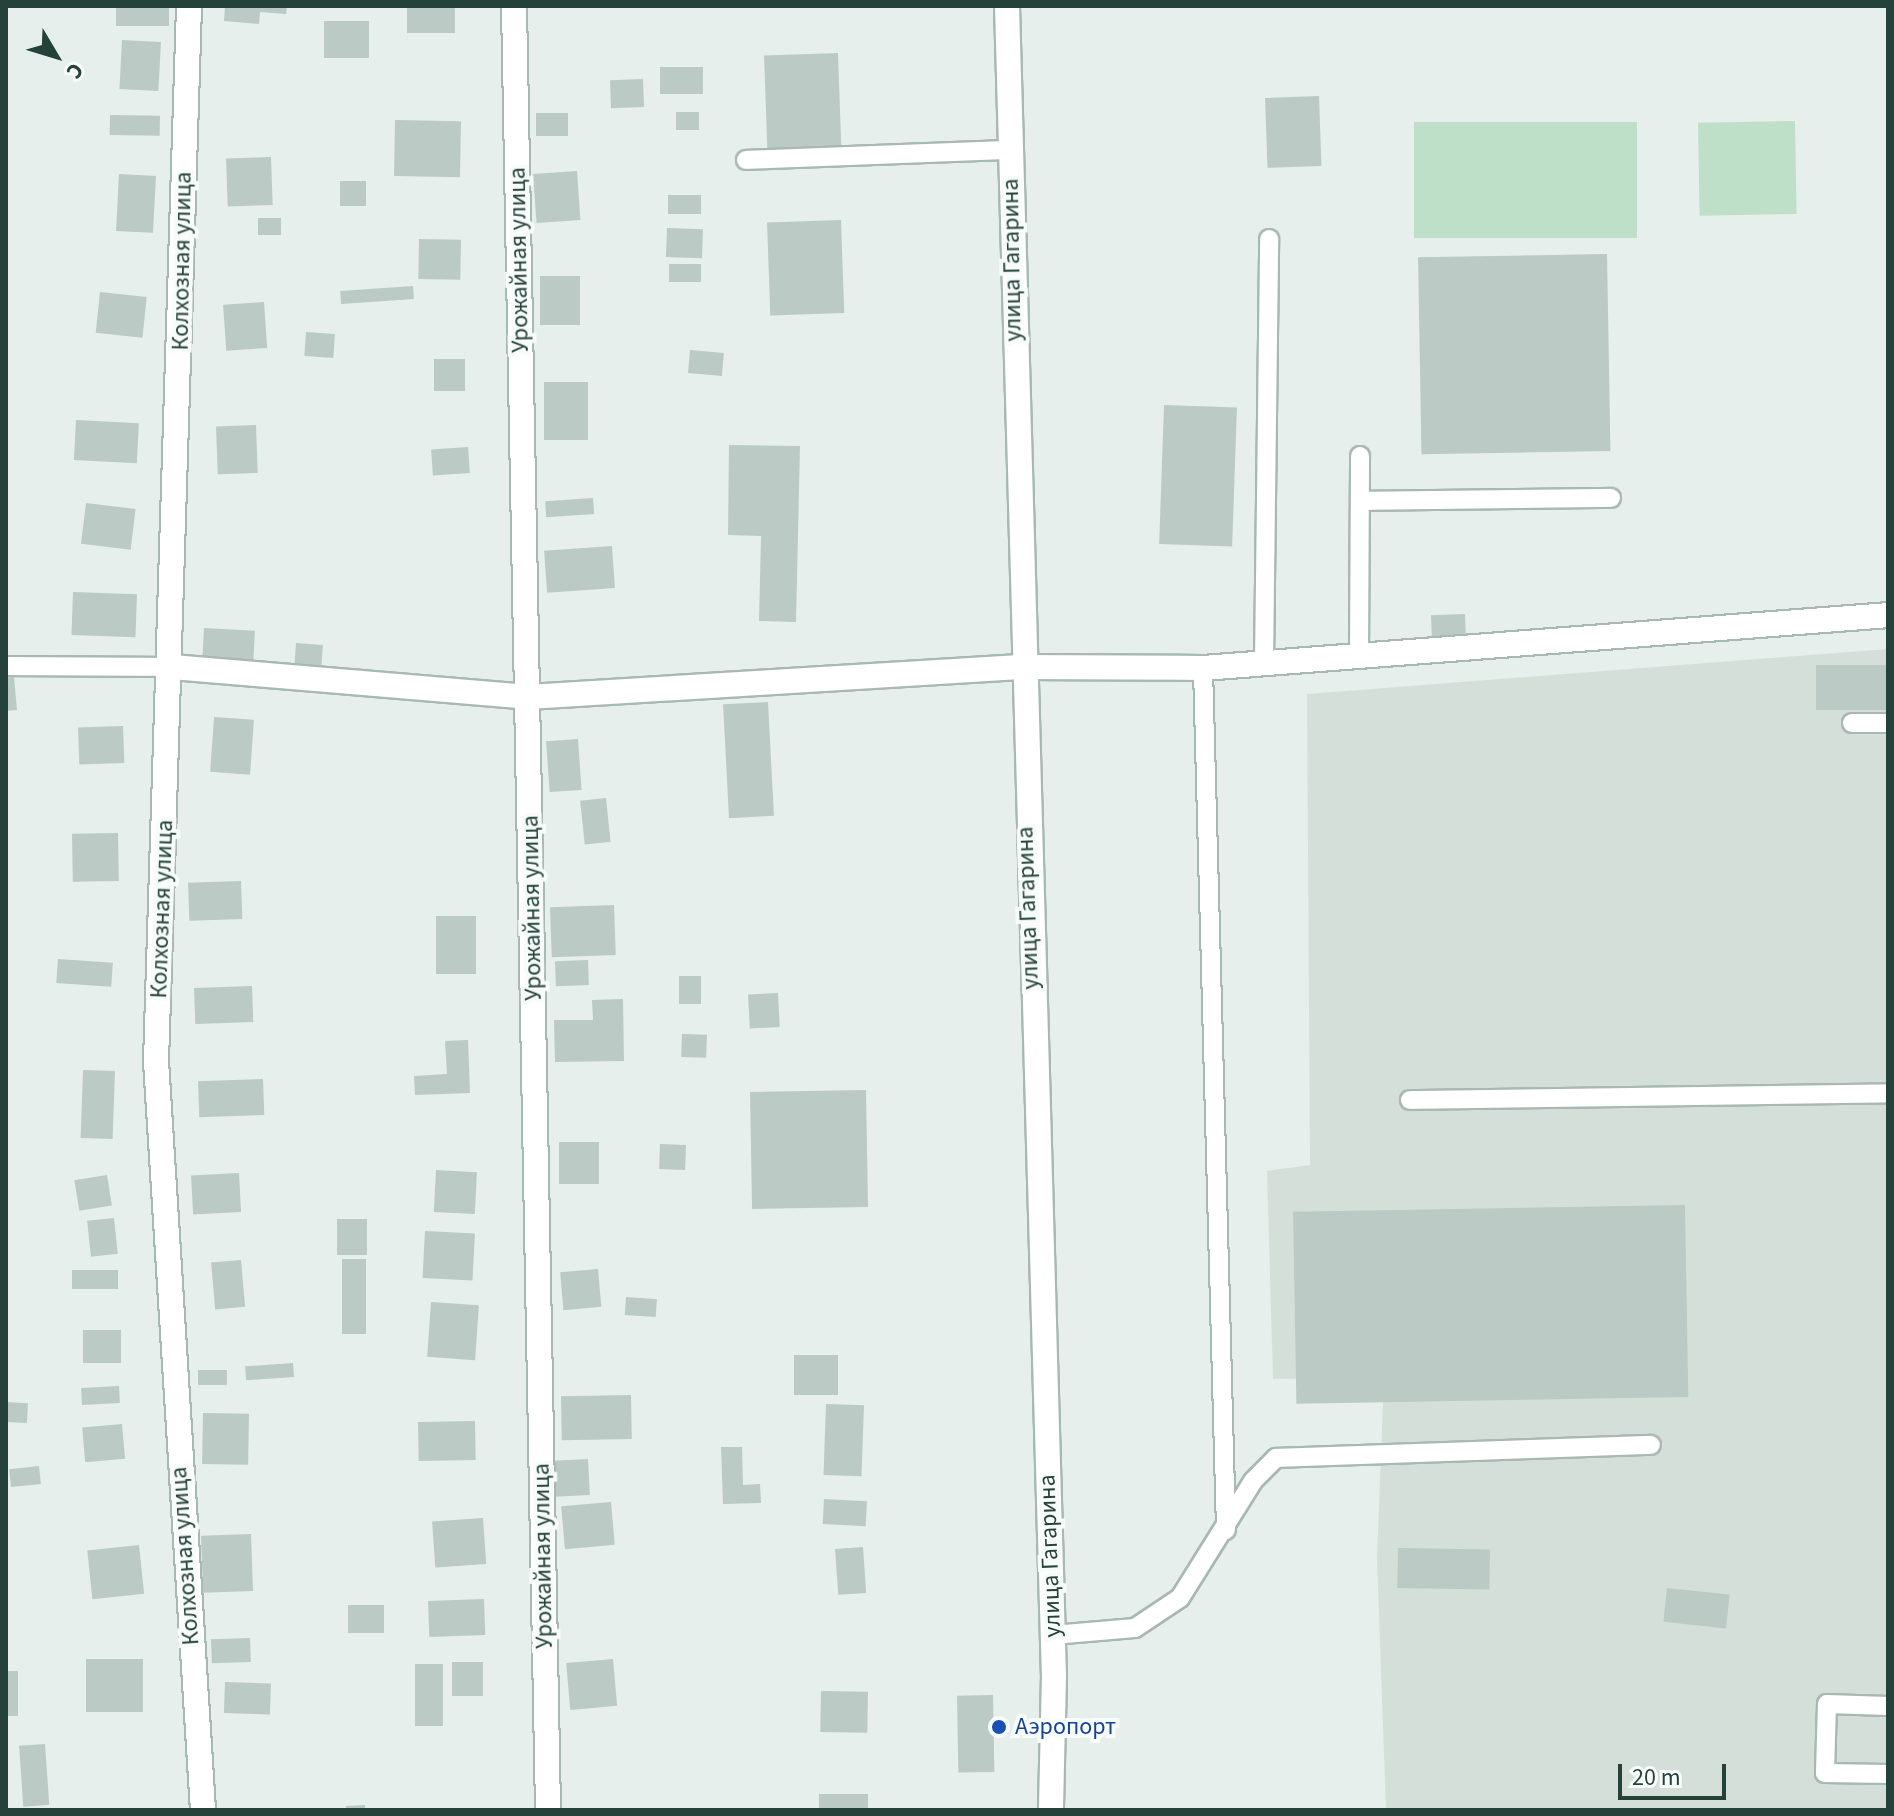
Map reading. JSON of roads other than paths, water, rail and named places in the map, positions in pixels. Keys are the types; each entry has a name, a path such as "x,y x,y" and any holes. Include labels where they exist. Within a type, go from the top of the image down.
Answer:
{"street":[{"name":"Колхозная улица","path":"189,6 172,667 156,1061 203,1810"},
{"name":"Урожайная улица","path":"514,6 548,1810"},
{"name":"улица Гагарина","path":"1007,6 1020,667 1053,1635 1051,1810"},
{"path":"172,667 528,697 1020,667 1203,668 1888,615"}],"lane":[{"path":"746,160 1010,150"},
{"path":"1264,663 1269,239"},
{"path":"1359,656 1360,456"},
{"path":"1360,501 1611,498"},
{"path":"6,666 172,667"},
{"path":"1203,668 1226,1530"},
{"path":"1852,723 1888,723"},
{"path":"1410,1100 1888,1093"},
{"path":"1053,1635 1135,1628 1180,1598 1226,1530 1253,1481 1276,1458 1651,1445"},
{"path":"1888,1706 1827,1704 1825,1773 1888,1774"}],"place":[{"name":"Аэропорт","path":"999,1727"}]}
